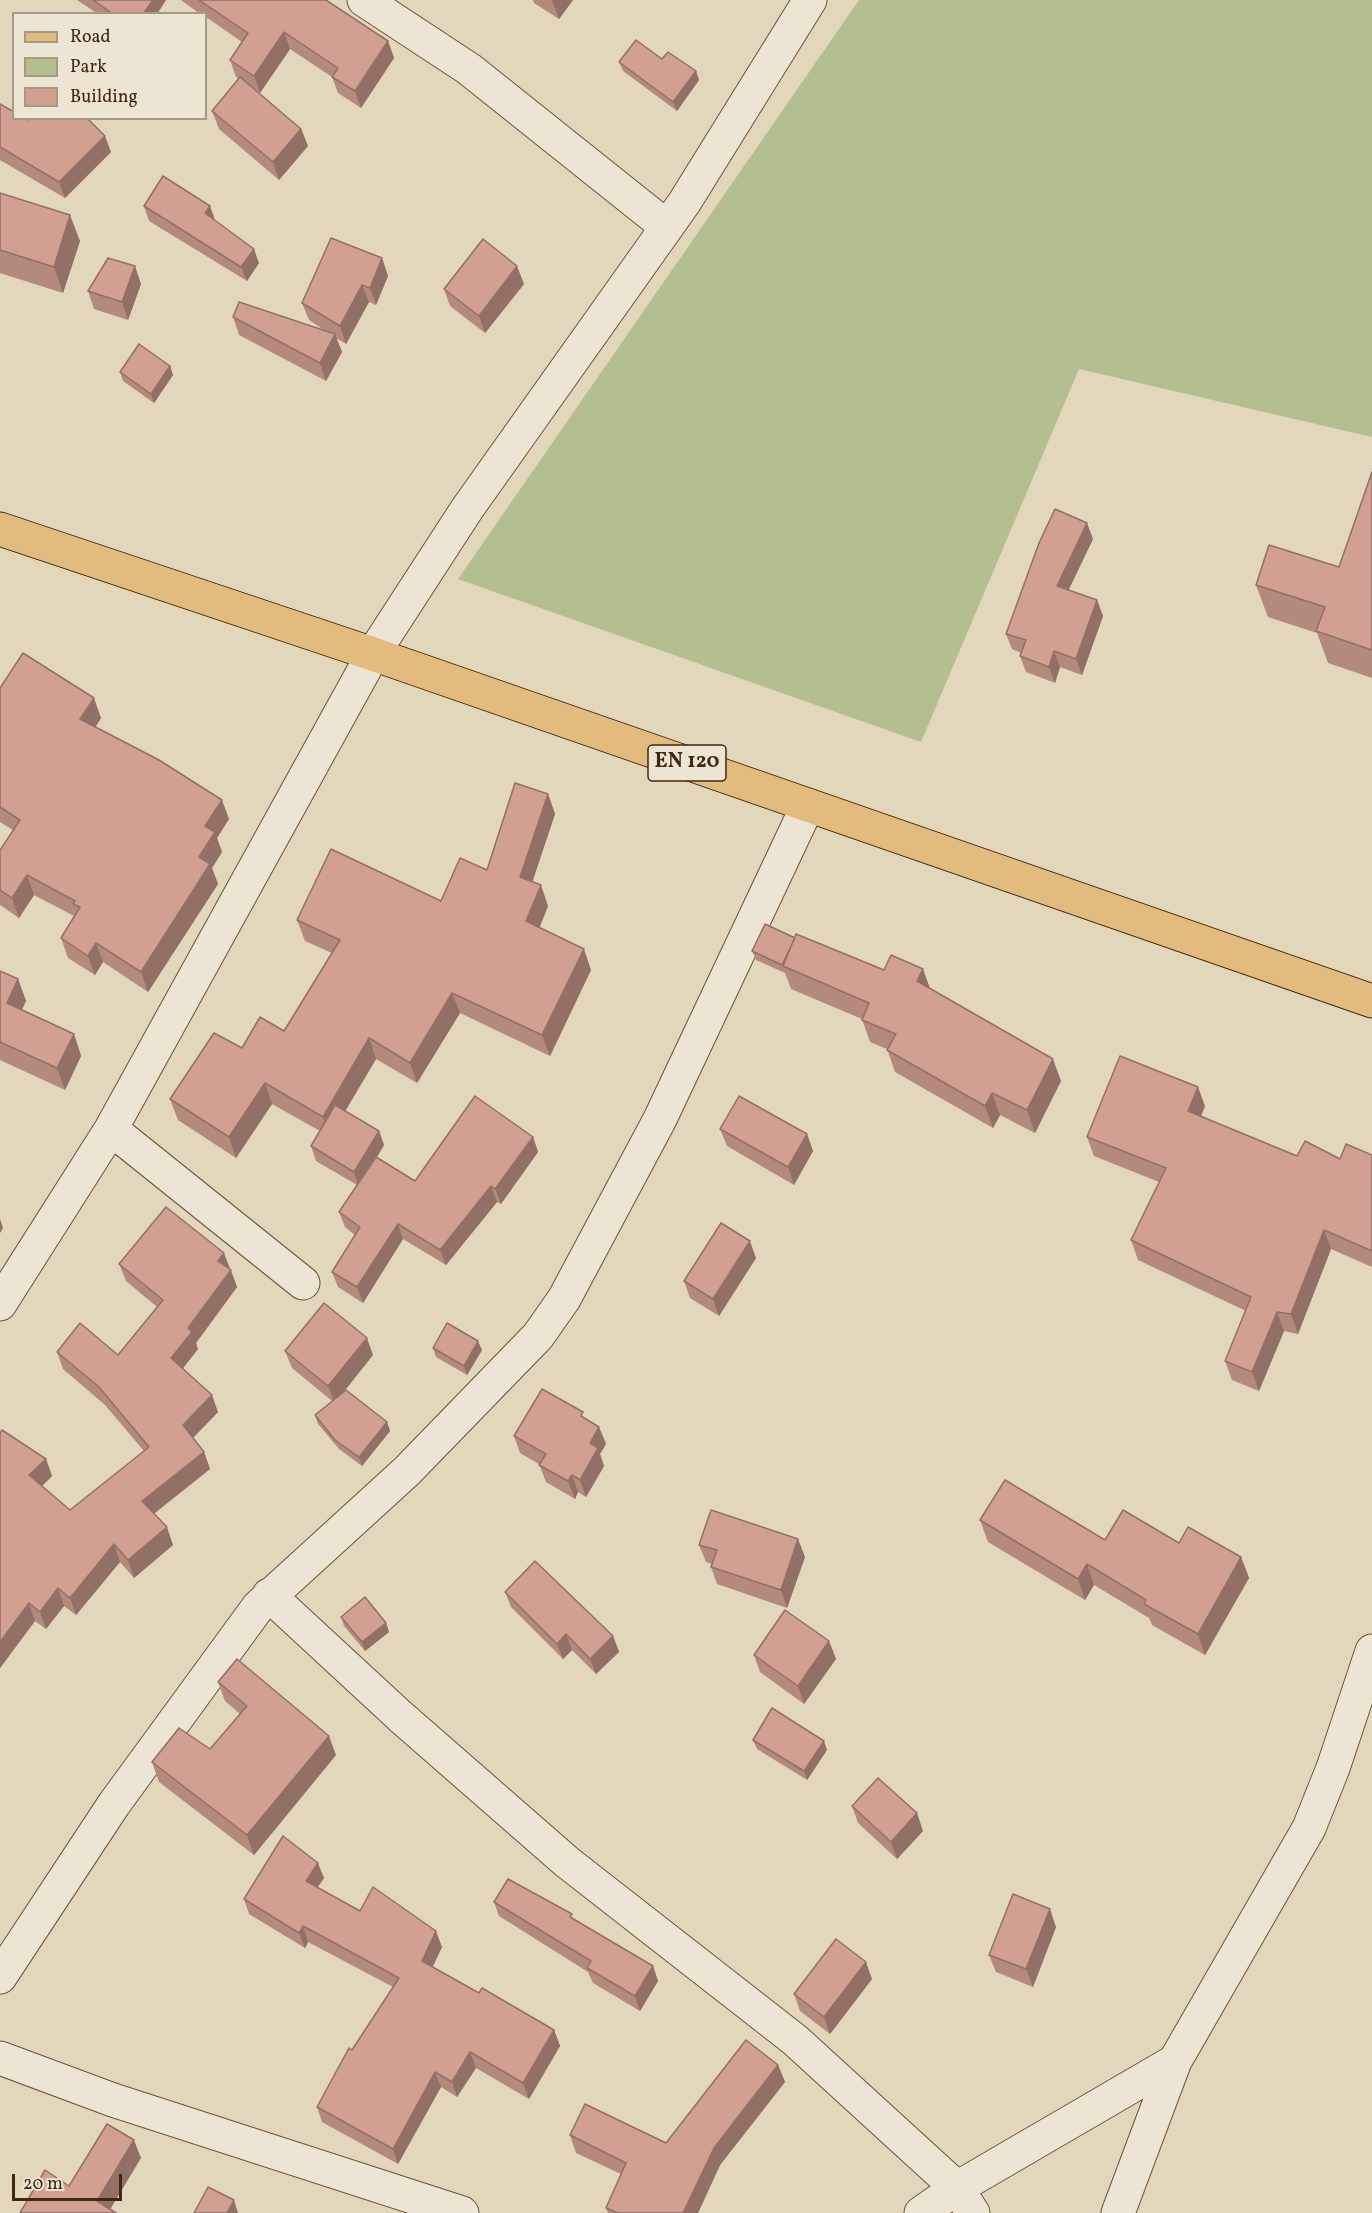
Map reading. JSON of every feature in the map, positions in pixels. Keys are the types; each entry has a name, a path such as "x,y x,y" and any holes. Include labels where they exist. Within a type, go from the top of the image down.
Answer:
{"main road":[{"name":"EN 120","path":"0,529 373,654 1372,1001"}],"street":[{"path":"364,0 469,69 667,227"},
{"path":"0,1304 111,1129 373,654 467,509 667,227 810,0"},
{"path":"0,1977 114,1804 269,1596 407,1471 538,1336 564,1299 660,1119 808,805"},
{"path":"111,1129 303,1283"},
{"path":"269,1596 401,1717 567,1863 795,2040 965,2200"},
{"path":"1118,2213 1175,2061 1309,1828 1333,1768 1372,1651"},
{"path":"0,2058 113,2100 462,2213"},
{"path":"921,2213 965,2200 1175,2061"}],"green space":[{"path":"859,0 1372,0 1372,437 1079,369 921,742 458,579"}],"building":[{"path":"93,0 153,0 144,12 110,12"},
{"path":"199,0 326,0 388,41 355,91 332,77 338,68 284,32 254,76 230,60 248,33"},
{"path":"636,40 662,59 668,52 696,71 673,102 619,62"},
{"path":"240,77 301,129 273,162 212,111"},
{"path":"0,104 12,111 12,120 89,120 105,136 59,182 0,147"},
{"path":"163,176 210,206 205,213 254,249 241,267 144,206"},
{"path":"0,193 70,215 54,267 0,250"},
{"path":"331,238 382,258 370,288 362,285 340,326 302,303"},
{"path":"483,239 517,266 479,316 444,289"},
{"path":"108,258 135,266 122,302 88,291"},
{"path":"239,302 335,334 320,363 233,317"},
{"path":"139,344 170,366 151,394 120,372"},
{"path":"1372,472 1372,650 1316,631 1325,607 1256,585 1269,545 1339,567"},
{"path":"1055,509 1087,523 1057,586 1097,600 1076,659 1054,651 1049,667 1020,656 1026,640 1006,634 1039,543"},
{"path":"23,653 94,698 80,719 159,760 222,800 205,826 215,832 199,857 210,864 141,972 96,943 88,956 61,938 80,907 73,904 75,901 27,875 12,898 0,890 0,850 20,820 0,807 0,688"},
{"path":"515,783 548,794 520,877 541,885 526,921 584,949 542,1035 452,993 410,1063 369,1038 323,1117 265,1083 229,1137 170,1099 214,1033 242,1048 260,1017 284,1031 340,940 297,920 331,849 441,901 460,858 487,870"},
{"path":"765,924 795,938 782,965 752,951"},
{"path":"796,934 884,970 891,955 923,969 917,981 1053,1059 1027,1110 992,1093 985,1106 887,1050 896,1034 862,1020 869,1003 783,966"},
{"path":"0,971 18,979 7,1003 74,1034 57,1068 0,1042"},
{"path":"1120,1056 1198,1087 1188,1111 1297,1156 1305,1141 1340,1159 1346,1144 1372,1155 1372,1251 1324,1230 1291,1314 1277,1312 1252,1372 1225,1361 1251,1297 1131,1240 1166,1168 1087,1137"},
{"path":"475,1096 533,1137 495,1189 491,1186 440,1250 398,1224 357,1287 332,1272 360,1227 339,1212 376,1157 415,1181"},
{"path":"739,1096 807,1134 788,1167 720,1129"},
{"path":"335,1105 379,1131 354,1172 311,1146"},
{"path":"166,1207 224,1253 218,1261 231,1270 188,1328 192,1332 171,1358 212,1395 183,1425 204,1452 142,1501 167,1527 128,1560 114,1544 70,1598 58,1588 40,1612 29,1603 0,1642 0,1433 2,1430 46,1459 29,1475 70,1510 149,1447 99,1387 57,1352 80,1323 118,1355 163,1300 119,1264"},
{"path":"721,1223 750,1241 713,1299 684,1281"},
{"path":"324,1303 367,1338 328,1386 285,1351"},
{"path":"447,1323 478,1341 464,1366 433,1348"},
{"path":"542,1389 583,1412 581,1416 599,1427 590,1443 598,1448 580,1480 572,1475 568,1481 539,1465 546,1454 514,1436"},
{"path":"346,1390 387,1422 359,1457 335,1440 315,1415"},
{"path":"1005,1480 1105,1540 1123,1510 1179,1543 1188,1527 1241,1557 1198,1634 1144,1604 1146,1600 1087,1564 1078,1579 980,1520"},
{"path":"711,1510 798,1539 781,1590 711,1567 717,1550 699,1545"},
{"path":"535,1561 613,1636 590,1659 566,1634 557,1644 505,1592"},
{"path":"365,1597 386,1623 362,1642 341,1617"},
{"path":"785,1610 829,1641 798,1686 754,1655"},
{"path":"237,1659 329,1736 247,1835 152,1762 179,1728 210,1749 247,1706 218,1682"},
{"path":"772,1708 824,1741 804,1771 753,1740"},
{"path":"878,1778 917,1813 891,1842 852,1806"},
{"path":"283,1836 318,1863 306,1881 360,1911 373,1887 436,1931 422,1961 479,1993 482,1988 554,2030 523,2083 470,2052 452,2082 435,2072 393,2149 317,2107 349,2048 352,2050 399,1978 303,1926 299,1933 244,1899"},
{"path":"508,1879 572,1914 570,1917 653,1966 635,1996 587,1968 591,1961 494,1902"},
{"path":"1013,1894 1050,1909 1026,1969 989,1955"},
{"path":"836,1939 866,1962 824,2017 794,1994"},
{"path":"746,2040 778,2065 714,2148 683,2213 618,2213 606,2208 626,2163 570,2135 585,2104 666,2143"},
{"path":"107,2124 134,2140 97,2201 116,2213 20,2213 45,2170 69,2186"},
{"path":"208,2187 234,2200 227,2213 194,2213"}]}
